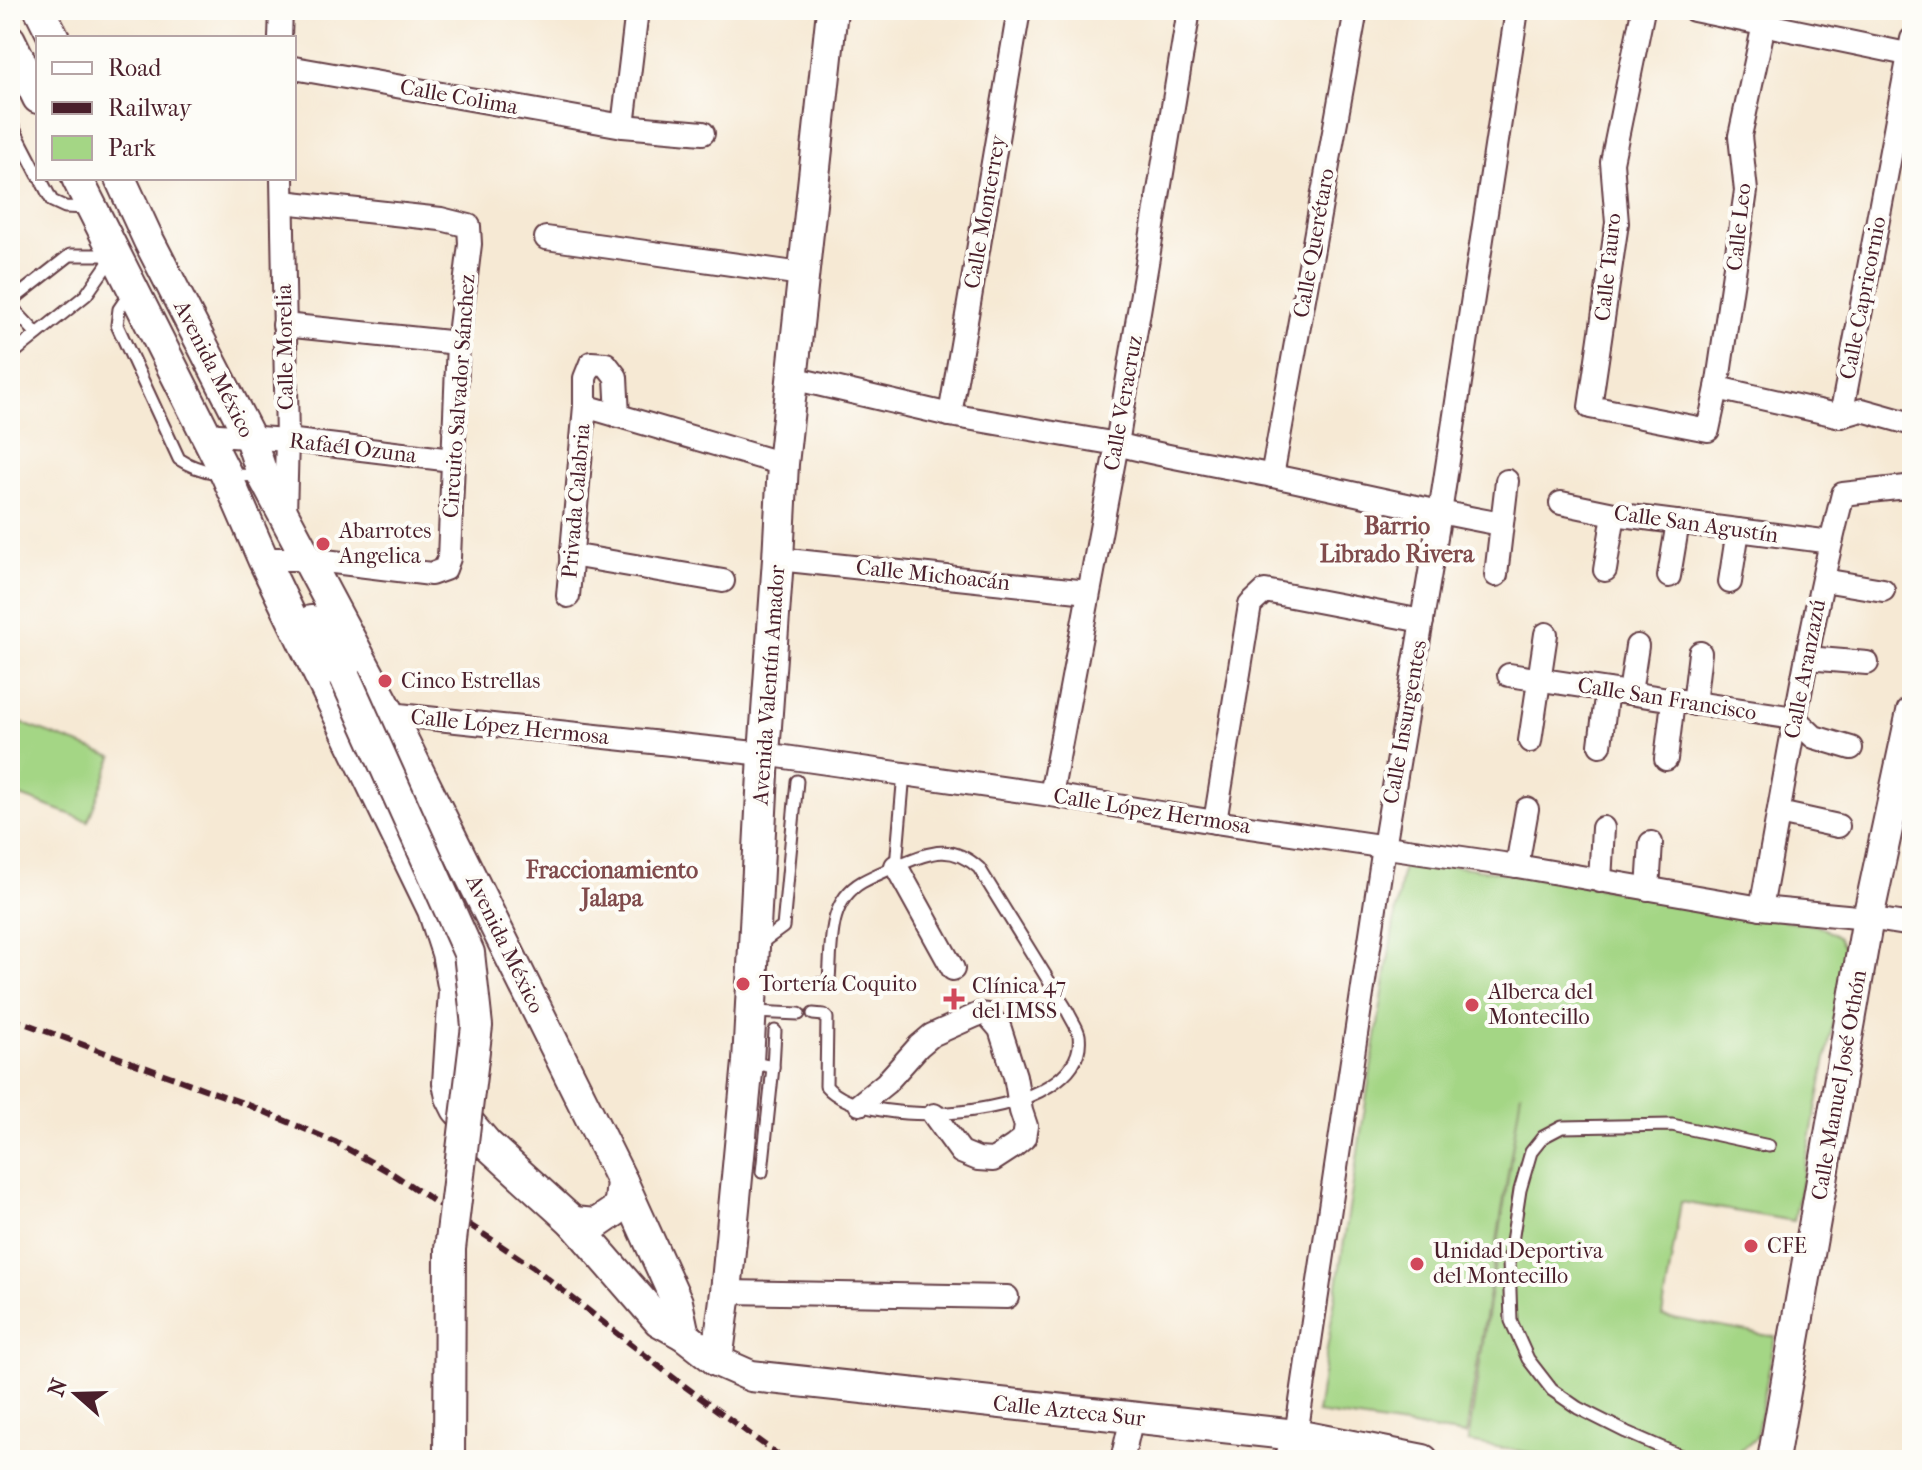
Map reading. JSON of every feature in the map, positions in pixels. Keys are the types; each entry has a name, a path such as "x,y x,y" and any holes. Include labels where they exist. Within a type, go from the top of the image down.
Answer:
{"street":[{"path":"40,10 53,36"},
{"path":"280,36 281,10"},
{"path":"623,126 637,10"},
{"name":"Avenida Valentín Amador","path":"717,1361 760,1065 751,998 783,464 832,10"},
{"name":"Calle Monterrey","path":"950,415 1019,10"},
{"name":"Calle Veracruz","path":"1051,795 1117,444 1189,10"},
{"name":"Calle Querétaro","path":"1272,476 1356,10"},
{"name":"Calle Insurgentes","path":"1291,1447 1517,10"},
{"name":"Calle Tauro","path":"1643,10 1612,162 1617,223 1590,407 1708,430"},
{"path":"1694,10 1764,24 1790,20 1911,49"},
{"name":"Calle Leo","path":"1708,430 1746,191 1740,136 1764,24"},
{"path":"10,40 36,94"},
{"name":"Calle Capricornio","path":"1841,416 1911,49"},
{"name":"Calle Colima","path":"296,68 623,126 703,133"},
{"name":"Avenida México","path":"78,180 226,474 263,559 433,910 447,953 454,991 448,1083 457,1109 487,1144 573,1222 659,1321 684,1335 717,1361"},
{"name":"Avenida México","path":"121,180 250,438 263,476 390,714 622,1181 677,1302 684,1335"},
{"name":"Calle Morelia","path":"282,180 287,440 285,515"},
{"name":"Circuito Salvador Sánchez","path":"263,559 309,559 431,574 445,569 449,558 458,343 470,244 469,226 441,219 283,202"},
{"path":"546,238 802,274"},
{"path":"114,255 122,245 135,240 149,241"},
{"path":"284,325 458,343"},
{"name":"Privada Calabria","path":"568,596 585,378 591,363 606,364 616,377 618,416"},
{"path":"792,378 950,415 1117,444 1501,524"},
{"path":"1717,388 1841,416 1862,410 1912,424"},
{"name":"Privada Calabria","path":"585,406 783,464"},
{"name":"Rafaél Ozuna","path":"205,434 287,440 452,460"},
{"path":"1496,575 1507,481"},
{"name":"Calle Aranzazú","path":"1761,908 1794,718 1843,494 1906,487"},
{"name":"Calle San Agustín","path":"1561,503 1614,514 1831,542"},
{"path":"1605,570 1614,514"},
{"path":"1669,576 1678,522"},
{"path":"1730,582 1738,530"},
{"path":"571,555 723,581"},
{"name":"Avenida México","path":"263,559 320,632 345,677 469,953 477,1026 450,1249 449,1460"},
{"name":"Avenida México","path":"309,559 320,632"},
{"name":"Calle Michoacán","path":"778,559 1088,592"},
{"path":"1823,580 1883,590"},
{"path":"1215,822 1250,605 1265,591 1422,621"},
{"path":"1530,741 1546,634"},
{"path":"1630,693 1637,646"},
{"path":"1666,759 1700,653"},
{"path":"1807,658 1867,663"},
{"name":"Calle San Francisco","path":"1509,675 1794,718"},
{"path":"1600,745 1607,690"},
{"name":"Calle Manuel José Othón","path":"1773,1460 1868,918 1912,712"},
{"name":"Calle López Hermosa","path":"390,714 764,754 904,773 1517,866 1761,908 1912,925"},
{"path":"1794,718 1814,737 1851,748"},
{"path":"1517,866 1527,809"},
{"path":"1779,813 1838,826"},
{"path":"1600,881 1603,828"},
{"path":"1648,889 1651,843"},
{"path":"896,866 953,969"},
{"path":"860,1104 886,1083 932,1035 979,1014 988,1015 1000,1029 1015,1076 1026,1126 1024,1138 993,1160 978,1159 961,1152 934,1115"},
{"path":"573,1222 596,1224 615,1211 620,1202 622,1181"},
{"path":"726,1292 1007,1297"},
{"name":"Calle Azteca Sur","path":"717,1361 751,1376 1132,1417 1291,1447 1423,1460"},
{"path":"1122,1460 1132,1417"}],"lane":[{"path":"10,121 36,170"},
{"path":"41,180 52,201 59,205 92,208"},
{"path":"37,334 10,304 70,255 114,255"},
{"path":"10,356 86,295 114,255"},
{"path":"132,290 119,309 117,325 179,459 190,466 226,474 263,476"},
{"path":"896,866 904,773"},
{"path":"754,949 783,927 797,781"},
{"path":"813,1014 827,1018 826,1086 831,1093 880,1110 934,1115 992,1108 1048,1088 1069,1071 1079,1034 979,868 966,857 949,852 931,852 896,866 859,883 843,897 834,918 829,980 817,984"},
{"path":"751,998 802,984"},
{"path":"751,998 799,1014"},
{"path":"762,1172 760,1065 775,1031"},
{"path":"1690,1460 1578,1408 1552,1390 1528,1359 1511,1321 1509,1261 1520,1190 1531,1152 1543,1137 1562,1127 1672,1125 1769,1146"}],"green space":[{"path":"10,719 113,757 88,821 10,792"},
{"path":"1404,859 1555,880 1820,926 1837,937 1847,952 1794,1221 1681,1202 1662,1316 1775,1337 1756,1438 1730,1460 1572,1460 1468,1442 1521,1092 1466,1435 1317,1413"}],"railway":[{"path":"10,1018 251,1106 335,1142 393,1174 533,1267 679,1382 785,1460"}],"place":[{"name":"Abarrotes Angelica","path":"323,544"},
{"name":"Cinco Estrellas","path":"385,681"},
{"name":"Tortería Coquito","path":"743,984"},
{"name":"Clínica 47 del IMSS","path":"954,999"},
{"name":"Alberca del Montecillo","path":"1472,1005"},
{"name":"CFE","path":"1751,1246"},
{"name":"Unidad Deportiva del Montecillo","path":"1417,1264"}],"district":[{"name":"Barrio Librado Rivera","path":"1397,540"},
{"name":"Fraccionamiento Jalapa","path":"612,884"}]}
